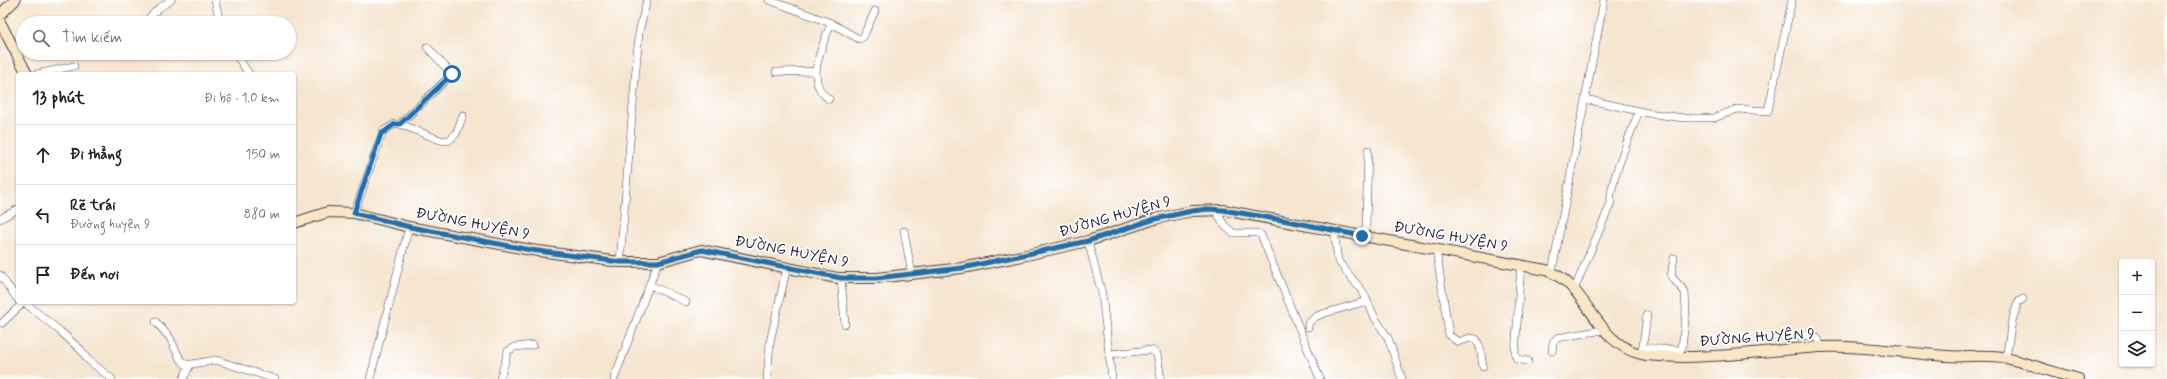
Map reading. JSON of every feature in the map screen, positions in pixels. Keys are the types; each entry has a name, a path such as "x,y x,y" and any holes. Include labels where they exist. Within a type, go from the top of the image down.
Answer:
{"street":[{"path":"0,15 15,0"},
{"path":"151,16 159,8 171,0"},
{"path":"215,0 218,16"},
{"path":"620,262 639,32 647,0"},
{"path":"769,0 830,23 861,39 876,11"},
{"path":"1552,272 1604,0"},
{"path":"1585,99 1639,111 1699,119 1714,118 1737,109 1768,111 1792,0"},
{"path":"0,22 16,53"},
{"path":"830,23 816,71 820,90 830,100"},
{"path":"400,124 452,74 427,47"},
{"path":"20,60 26,72"},
{"path":"240,60 248,72"},
{"path":"46,72 74,66"},
{"path":"776,72 816,71"},
{"path":"1574,290 1611,203 1610,196 1614,182 1639,111"},
{"path":"354,213 381,134 395,124 400,124 440,140 448,141 456,134 463,115"},
{"path":"1362,236 1366,226 1368,150"},
{"path":"0,219 16,210"},
{"path":"1215,210 1225,226 1233,234 1257,233 1261,235 1320,379"},
{"name":"ĐƯỜNG HUYỆN 9","path":"296,222 328,212 354,213 410,227 531,250 620,262 658,262 702,250 841,278 877,278 977,265 1088,241 1155,219 1192,211 1215,210 1521,264 1552,272 1565,279 1603,330 1620,345 1642,351 1712,357 1820,347 1888,349 1946,356 2006,358 2079,379"},
{"path":"370,379 410,227"},
{"path":"1334,230 1338,261 1363,292 1375,318 1388,338 1402,379"},
{"path":"904,231 912,274"},
{"path":"1088,241 1102,294 1112,379"},
{"path":"1436,249 1449,335 1458,342 1470,338 1476,339 1480,347 1483,367"},
{"path":"1647,315 1642,351 1680,350 1682,348 1686,311 1686,292 1671,276 1674,258"},
{"path":"614,379 658,262"},
{"path":"1521,264 1515,350 1517,359 1528,361"},
{"path":"768,379 770,342 787,267"},
{"path":"0,275 16,297"},
{"path":"841,278 845,324"},
{"path":"650,285 686,302"},
{"path":"2006,358 2012,321 2018,302 2023,299"},
{"path":"1308,327 1308,324 1315,317 1367,301"},
{"path":"2,323 22,304"},
{"path":"26,304 60,331 82,351 87,359 112,379"},
{"path":"156,322 170,338 183,362 190,365 216,360 275,379"},
{"path":"1552,351 1553,342 1557,338 1603,330"},
{"path":"1790,334 1815,336 1819,341 1820,347"},
{"path":"500,379 508,351 515,347 533,345"},
{"path":"1109,354 1151,350 1157,354 1161,379"},
{"path":"183,379 190,365"}],"route":[{"path":"452,74 451,77 400,124 395,124 383,131 354,213 410,227 531,250 620,262 658,262 702,250 838,278 877,278 962,268 1088,241 1155,219 1208,209 1223,210 1288,221 1362,236"}]}
